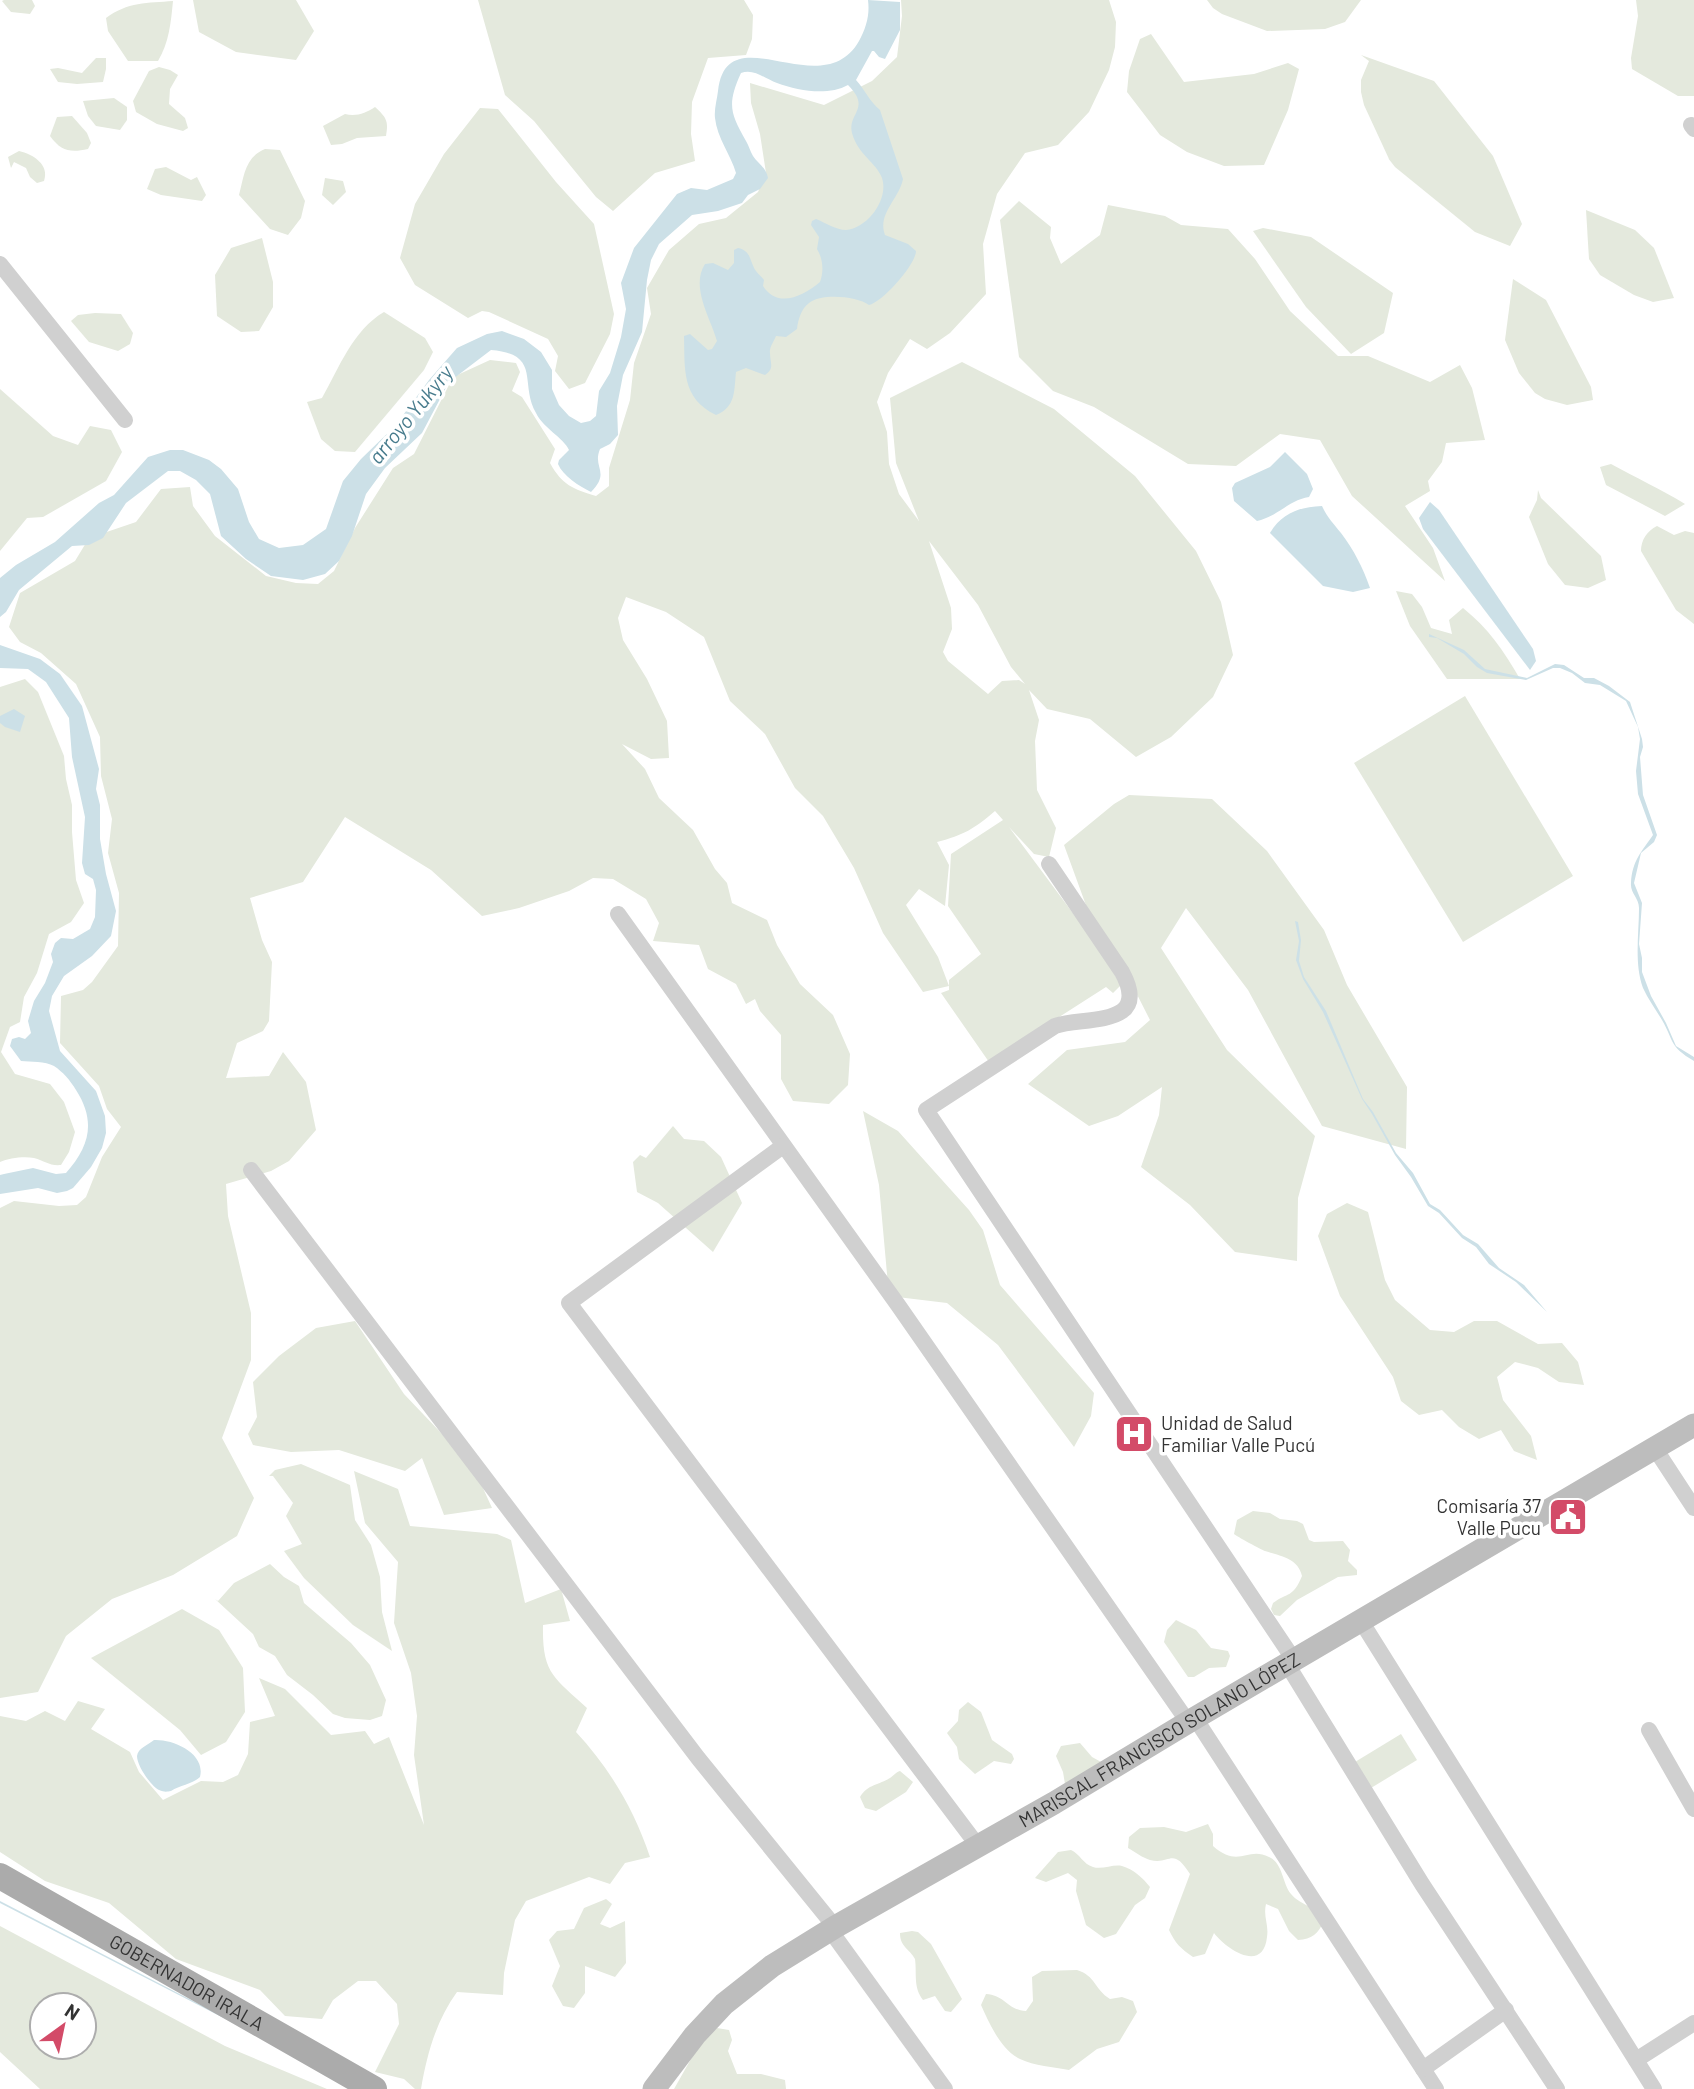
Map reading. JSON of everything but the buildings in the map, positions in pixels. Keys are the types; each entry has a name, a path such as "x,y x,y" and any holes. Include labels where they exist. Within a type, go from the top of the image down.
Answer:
{"main road":[{"name":"MARISCAL FRANCISCO SOLANO LÓPEZ","path":"654,2089 695,2035 724,2004 772,1966 1054,1803 1694,1425"},
{"name":"GOBERNADOR IRALA","path":"0,1876 374,2089"}],"street":[{"path":"0,264 125,420"},
{"path":"1049,864 1122,972 1130,992 1127,1003 1110,1018 1055,1026 926,1110 1291,1662 1422,1884 1557,2089"},
{"path":"618,914 1191,1720 1437,2089"},
{"path":"783,1146 569,1303 978,1846"},
{"path":"251,1170 698,1758 832,1929 945,2089"},
{"path":"1654,1447 1694,1508"},
{"path":"1361,1621 1654,2089"},
{"path":"1649,1730 1694,1809"},
{"path":"1423,2069 1506,2010"},
{"path":"1636,2060 1694,2023"}],"shaded area":[{"path":"32,0 35,6 30,14 11,12 2,1"},
{"path":"193,0 296,0 314,31 296,60 236,52 199,32"},
{"path":"478,0 744,0 753,15 752,39 746,55 708,58 692,102 691,134 695,161 655,173 613,211 596,197 534,121 505,95"},
{"path":"901,0 1109,0 1116,22 1115,47 1109,70 1089,112 1058,145 1025,153 997,194 983,244 986,294 950,333 927,349 910,339 888,373 877,402 887,432 889,464 899,494 919,521 896,463 890,398 962,362 1054,409 1135,476 1196,551 1221,602 1233,655 1213,697 1171,737 1136,757 1090,719 1047,709 1029,690 1039,720 1035,741 1037,790 1056,828 1049,857 1034,854 1009,827 1124,982 1113,993 1106,987 989,1062 941,993 949,990 949,986 923,992 883,933 854,868 823,816 795,788 765,734 730,701 704,637 666,612 626,597 618,618 623,640 647,679 667,721 669,758 651,759 622,744 645,769 659,798 693,830 715,869 727,883 732,903 767,920 777,945 800,984 833,1015 850,1054 848,1085 829,1104 793,1101 781,1079 781,1035 760,1011 755,999 746,1004 736,984 708,969 699,945 653,941 659,923 646,899 613,879 593,878 569,891 519,908 482,916 431,870 345,817 303,882 250,898 262,940 272,962 269,1021 263,1031 237,1043 226,1078 269,1076 283,1052 306,1082 316,1130 289,1161 271,1171 226,1184 228,1216 251,1313 251,1360 222,1438 254,1498 237,1536 173,1575 112,1599 66,1636 38,1692 0,1698 0,1208 14,1201 59,1206 77,1205 86,1197 102,1157 121,1127 107,1109 99,1086 60,1043 61,996 83,990 118,946 119,893 108,853 112,819 101,776 100,737 76,684 41,653 20,642 9,627 20,593 75,561 89,538 136,522 161,489 190,487 193,506 215,536 266,576 296,583 318,584 334,571 355,528 393,468 414,454 453,377 490,360 516,363 520,372 512,391 522,397 555,449 550,463 554,470 569,485 596,496 609,486 609,468 630,400 634,363 651,314 647,288 669,250 699,224 726,218 758,192 766,173 760,134 751,103 750,83 824,105 872,81 897,57 902,16","holes":["929,541 978,605 1011,667 1025,684 1019,680 1002,681 988,694 948,661 943,652 952,629 951,608","995,811 1003,820 951,854 948,906 981,954 949,980 949,986 938,957 906,905 919,889 945,906 949,865 937,842 968,831"]},
{"path":"1207,0 1361,0 1345,22 1325,29 1267,31 1222,14"},
{"path":"1636,0 1694,0 1694,96 1678,96 1632,69 1631,58 1638,16"},
{"path":"173,1 167,40 158,61 128,61 108,31 106,18 130,6"},
{"path":"1151,34 1184,82 1254,74 1288,63 1299,69 1288,110 1264,165 1224,166 1187,152 1160,135 1127,92 1129,71 1140,39"},
{"path":"1361,55 1434,81 1493,156 1522,224 1510,246 1475,232 1395,167 1388,158 1364,105 1361,80 1369,61"},
{"path":"96,58 106,58 103,82 58,82 50,69 82,73"},
{"path":"159,67 178,75 170,89 169,104 185,118 188,128 183,131 157,124 136,112 133,101 149,71"},
{"path":"114,98 127,107 127,120 120,130 96,126 88,116 83,101"},
{"path":"375,107 386,120 386,136 357,138 331,145 323,126 345,114 361,114"},
{"path":"480,108 498,109 556,182 594,224 614,314 610,334 585,383 569,389 555,371 558,356 548,339 489,312 482,311 468,318 415,285 400,258 415,204 444,154"},
{"path":"72,116 87,133 91,143 88,149 66,150 50,136 57,117"},
{"path":"265,149 280,150 305,201 301,218 288,235 270,229 239,195 249,162"},
{"path":"19,151 39,161 45,170 44,181 37,183 26,168 14,162 11,168 8,157"},
{"path":"166,167 191,180 197,177 206,195 202,201 161,195 147,189 155,169"},
{"path":"325,178 343,181 346,192 333,205 322,195"},
{"path":"1019,201 1051,227 1050,238 1061,264 1100,235 1108,205 1165,216 1181,225 1228,229 1255,259 1290,311 1338,356 1368,356 1430,382 1460,365 1472,388 1485,440 1446,443 1442,462 1428,481 1430,491 1405,506 1433,548 1445,581 1352,496 1320,440 1280,434 1236,466 1188,464 1094,407 1053,391 1019,357 1000,220"},
{"path":"1586,210 1635,230 1654,248 1674,298 1653,302 1634,295 1600,275 1589,259"},
{"path":"1263,228 1311,237 1393,293 1384,333 1351,354 1306,307 1253,231"},
{"path":"262,238 273,282 273,307 259,331 241,332 217,316 215,275 231,248"},
{"path":"1513,279 1546,300 1591,387 1593,400 1567,405 1545,399 1535,393 1519,373 1505,340"},
{"path":"384,312 425,338 433,352 424,370 355,452 335,451 321,439 307,402 322,398 355,339"},
{"path":"121,314 133,333 130,344 118,351 89,342 71,321 78,315"},
{"path":"0,389 53,436 78,445 90,426 111,430 122,452 106,481 43,517 27,518 0,551"},
{"path":"1611,464 1685,504 1665,516 1606,485 1600,467"},
{"path":"1538,490 1541,498 1601,556 1606,580 1588,588 1565,585 1548,564 1529,517 1537,500"},
{"path":"1657,526 1674,535 1685,531 1694,533 1694,624 1676,610 1641,551 1645,536"},
{"path":"1396,591 1412,594 1422,607 1431,628 1452,634 1449,620 1463,608 1495,640 1520,679 1447,679 1410,626"},
{"path":"25,679 38,692 64,756 72,805 76,880 84,903 71,922 49,934 37,973 24,997 20,1022 10,1027 1,1052 15,1074 50,1084 64,1102 75,1132 69,1152 61,1165 26,1157 0,1162 0,687"},
{"path":"1465,696 1573,876 1463,942 1354,763"},
{"path":"1129,795 1212,799 1267,851 1324,930 1347,985 1407,1087 1406,1149 1322,1126 1248,990 1186,908 1161,948 1227,1050 1315,1136 1298,1198 1297,1261 1235,1252 1190,1205 1141,1167 1159,1115 1162,1087 1118,1116 1089,1126 1028,1084 1067,1050 1125,1042 1150,1020 1119,959 1087,908 1064,845"},
{"path":"863,1111 898,1131 969,1210 983,1230 1000,1285 1094,1393 1091,1416 1074,1447 998,1345 947,1303 889,1296 879,1185"},
{"path":"673,1126 684,1139 704,1141 721,1157 742,1203 713,1252 658,1203 637,1192 633,1162 640,1155 646,1158"},
{"path":"1347,1203 1368,1212 1385,1280 1395,1300 1430,1330 1454,1332 1474,1321 1497,1321 1538,1344 1562,1343 1578,1362 1584,1385 1559,1382 1538,1368 1515,1362 1497,1377 1503,1400 1531,1436 1537,1460 1514,1451 1501,1430 1479,1439 1459,1427 1442,1410 1419,1415 1401,1401 1393,1377 1340,1296 1318,1236 1327,1214"},
{"path":"355,1321 404,1394 478,1477 492,1508 444,1515 422,1458 405,1471 339,1450 291,1452 253,1445 248,1434 257,1417 253,1382 279,1356 316,1328"},
{"path":"301,1464 350,1485 355,1520 371,1545 380,1577 382,1612 392,1651 353,1625 304,1578 284,1551 302,1544 286,1516 293,1503 273,1476 269,1476 275,1470"},
{"path":"354,1471 398,1489 410,1526 497,1534 511,1540 525,1603 561,1589 570,1621 543,1625 548,1665 558,1681 587,1708 576,1732 600,1760 620,1790 650,1857 625,1863 610,1884 589,1877 526,1901 515,1920 504,1973 503,1995 457,1992 443,2014 433,2038 421,2089 415,2089 404,2079 375,2072 399,2024 397,2004 376,1981 358,1981 333,2000 322,2019 285,2016 260,1990 176,1959 109,1903 45,1881 0,1852 0,1716 26,1721 45,1711 65,1721 78,1701 105,1709 91,1729 130,1752 139,1772 163,1800 201,1781 223,1782 238,1775 248,1754 250,1722 275,1716 259,1678 285,1689 331,1735 365,1731 374,1744 389,1737 424,1825 414,1755 417,1716 411,1673 394,1623 398,1562 365,1523"},
{"path":"1253,1511 1270,1513 1280,1519 1303,1524 1309,1540 1314,1542 1343,1541 1350,1550 1348,1561 1357,1570 1357,1575 1338,1577 1297,1600 1280,1616 1274,1615 1271,1609 1273,1603 1293,1591 1302,1576 1292,1561 1263,1550 1234,1534 1237,1520"},
{"path":"270,1564 299,1586 304,1603 351,1643 370,1665 386,1700 382,1716 370,1720 333,1714 287,1675 275,1656 259,1647 253,1634 215,1599 218,1601 234,1583"},
{"path":"182,1609 219,1630 243,1668 245,1712 226,1742 201,1755 180,1730 91,1658"},
{"path":"1176,1620 1196,1630 1211,1648 1228,1651 1230,1656 1226,1667 1209,1668 1194,1677 1188,1677 1164,1642 1167,1630"},
{"path":"968,1702 981,1712 992,1740 1012,1754 1014,1759 1011,1764 994,1761 975,1774 959,1759 957,1747 947,1733 958,1721 959,1710"},
{"path":"1401,1734 1417,1760 1371,1788 1355,1762"},
{"path":"1080,1743 1092,1757 1103,1763 1065,1784 1056,1756 1061,1746"},
{"path":"900,1771 913,1782 906,1792 876,1811 865,1808 860,1797 863,1793"},
{"path":"1208,1824 1213,1834 1213,1846 1222,1853 1236,1857 1261,1854 1274,1860 1291,1894 1317,1911 1324,1921 1317,1932 1311,1937 1298,1940 1289,1931 1278,1909 1266,1904 1267,1937 1259,1954 1244,1955 1235,1951 1214,1933 1205,1954 1193,1957 1182,1948 1169,1930 1190,1874 1175,1859 1157,1861 1139,1855 1128,1848 1129,1837 1140,1828 1164,1827 1186,1832"},
{"path":"1071,1850 1093,1867 1126,1867 1138,1874 1150,1887 1145,1898 1135,1905 1116,1934 1104,1938 1086,1925 1076,1891 1077,1880 1068,1873 1046,1882 1035,1878 1058,1852"},
{"path":"606,1899 612,1904 600,1924 610,1928 625,1921 626,1963 615,1977 585,1966 585,1993 574,2008 563,2006 552,1986 560,1966 549,1940 557,1931 574,1929 584,1908"},
{"path":"0,1926 225,2046 327,2089 40,2089 0,2052"},
{"path":"918,1932 931,1944 962,1999 951,2012 945,2011 935,1996 923,2000 920,1995 915,1959 900,1938 900,1933"},
{"path":"1077,1970 1092,1979 1110,1999 1122,1997 1133,2001 1137,2012 1119,2042 1097,2049 1069,2070 1031,2063 1013,2055 996,2035 981,2005 986,1994 1026,2011 1033,2001 1032,1977 1042,1971"},
{"path":"717,2028 729,2030 732,2040 728,2051 737,2074 761,2074 785,2080 786,2089 674,2089 700,2043"}],"water":[{"name":"arroyo Yukyry","path":"868,0 900,2 900,30 885,59 872,51 856,80 880,110 903,179 886,213 883,227 885,235 908,244 916,251 915,257 890,290 869,305 856,299 839,297 822,298 809,303 800,315 797,329 786,337 776,336 770,349 770,370 765,375 746,368 736,372 733,398 723,412 716,415 696,400 685,371 684,336 690,334 708,350 712,349 717,341 701,293 701,273 705,264 713,263 728,270 734,263 734,250 743,249 764,280 763,286 769,293 783,299 791,298 820,282 822,261 817,249 819,237 811,225 812,221 816,219 842,230 854,228 869,218 879,203 882,178 852,133 851,126 858,100 848,85 832,90 804,90 786,86 755,73 741,73 732,108 736,123 768,178 760,189 748,195 742,203 718,211 692,215 659,244 651,260 647,280 642,332 623,375 617,406 618,435 610,444 600,449 600,480 591,492 567,477 560,468 559,460 569,450 536,413 523,364 517,357 491,350 449,382 422,433 385,468 366,494 352,536 339,561 325,574 303,580 271,576 246,559 221,536 210,494 196,480 180,471 168,471 126,503 103,538 89,545 72,546 19,590 0,617 0,578 16,565 55,542 99,503 114,495 148,457 170,450 183,450 209,460 221,469 238,489 249,522 259,539 279,548 303,545 326,529 343,481 395,426 429,380 457,348 487,334 502,331 524,339 541,352 552,370 552,389 559,405 569,416 581,423 590,421 596,416 599,391 610,373 621,337 626,309 621,283 634,248 677,194 691,188 707,190 733,179 736,173 718,132 715,118 718,91 725,69 739,59 757,58 800,65 823,65 843,59 864,31"},
{"path":"1285,452 1307,474 1313,489 1309,497 1295,501 1257,521 1234,501 1232,488 1235,483 1270,467"},
{"path":"1430,502 1439,510 1533,649 1536,661 1530,670 1423,529 1419,518"},
{"path":"1322,506 1346,539 1370,588 1353,592 1323,586 1270,533 1280,520 1292,512"},
{"path":"1429,634 1464,650 1485,669 1527,678 1555,664 1564,665 1584,678 1594,678 1609,686 1630,702 1642,739 1640,757 1643,795 1657,835 1654,842 1641,853 1634,883 1642,903 1639,944 1642,972 1676,1046 1694,1057 1694,1061 1680,1052 1674,1044 1640,978 1638,959 1639,908 1631,883 1641,851 1653,835 1638,794 1638,727 1626,701 1600,685 1585,683 1560,668 1553,668 1526,680 1487,673 1464,654 1437,638 1429,637"},
{"path":"0,645 40,659 60,674 82,706 99,769 96,789 100,805 100,839 116,911 111,936 92,956 64,976 52,996 49,1011 60,1051 96,1091 105,1116 106,1133 102,1148 91,1167 73,1188 57,1193 38,1188 0,1194 0,1175 33,1168 56,1174 66,1173 81,1153 88,1133 82,1101 66,1076 50,1064 21,1061 10,1046 12,1039 25,1039 31,1033 28,1021 34,1001 53,962 51,954 55,943 61,938 73,939 90,929 95,917 96,890 93,879 85,874 82,863 85,817 72,757 69,718 46,682 28,669 0,668"},
{"path":"14,709 25,716 20,732 0,723 0,716"},
{"path":"1295,921 1298,922 1301,940 1299,961 1304,977 1326,1011 1363,1099 1396,1153 1413,1173 1430,1204 1440,1210 1463,1235 1478,1244 1499,1268 1524,1285 1547,1312 1516,1282 1489,1264 1476,1247 1462,1238 1439,1213 1428,1206 1395,1155 1362,1099 1323,1012 1303,979 1296,960 1299,941"},
{"path":"154,1740 170,1742 193,1754 201,1768 200,1777 171,1791 156,1788 142,1770 137,1756 141,1749"},
{"path":"0,1903 278,2045 278,2046"}],"place":[{"name":"Unidad de Salud Familiar Valle Pucú","path":"1134,1434"},
{"name":"Comisaría 37 Valle Pucu","path":"1568,1517"}]}
